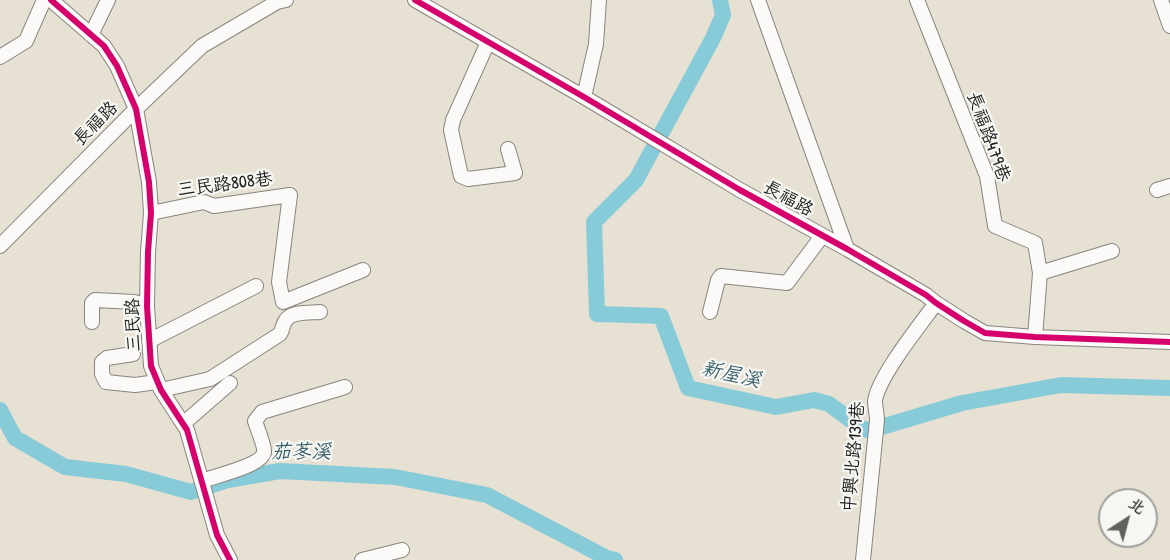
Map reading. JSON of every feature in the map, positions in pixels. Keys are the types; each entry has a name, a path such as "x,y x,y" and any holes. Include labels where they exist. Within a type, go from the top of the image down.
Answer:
{"street":[{"path":"0,57 26,41 44,0"},
{"name":"三民路","path":"51,0 104,46 117,66 136,109 149,182 151,213 147,252 147,306 151,366 159,386 187,430 217,535 230,560"},
{"path":"91,35 108,0"},
{"name":"長福路","path":"0,246 202,46 277,2 286,0"},
{"name":"長福路","path":"415,0 740,190 926,295 986,333 1170,342"},
{"path":"584,97 596,44 599,0"},
{"path":"758,0 847,249"},
{"path":"1161,0 1170,26"},
{"name":"長福路479巷","path":"921,1 987,176 995,226 1035,243 1040,273 1035,337"},
{"path":"488,42 453,120 451,130 461,176 468,179 515,173 508,149"},
{"name":"三民路808巷","path":"151,213 204,202 214,206 290,195 279,282 283,302 363,270"},
{"path":"710,312 718,280 722,276 787,284 822,236"},
{"path":"1040,273 1112,251"},
{"path":"149,341 256,286"},
{"path":"92,322 92,303 95,300 134,302 147,306"},
{"name":"中興北路139巷","path":"863,560 877,420 875,401 892,364 936,303"},
{"path":"133,354 107,358 102,362 102,374 106,382 159,386 210,379 279,334 284,329 287,318 320,312"},
{"path":"183,424 230,383"},
{"path":"203,485 254,464 262,457 264,450 255,421 262,412 345,387"},
{"path":"362,560 402,550"}],"waterway":[{"name":"新屋溪","path":"720,0 723,15 713,38 636,180 594,222 597,314 661,316 688,388 776,407 814,400 829,404 867,430 962,403 1061,385 1170,388"},
{"name":"茄苳溪","path":"0,410 15,438 65,467 126,474 191,492 228,480 280,471 395,477 487,495 607,558 615,560"}],"cycle path":[{"path":"51,0 104,46 117,66 136,109 149,182 151,213 147,306 151,366 161,390 187,430 217,535 230,560"},
{"path":"415,0 740,190 926,295 985,333 1170,342"}]}
